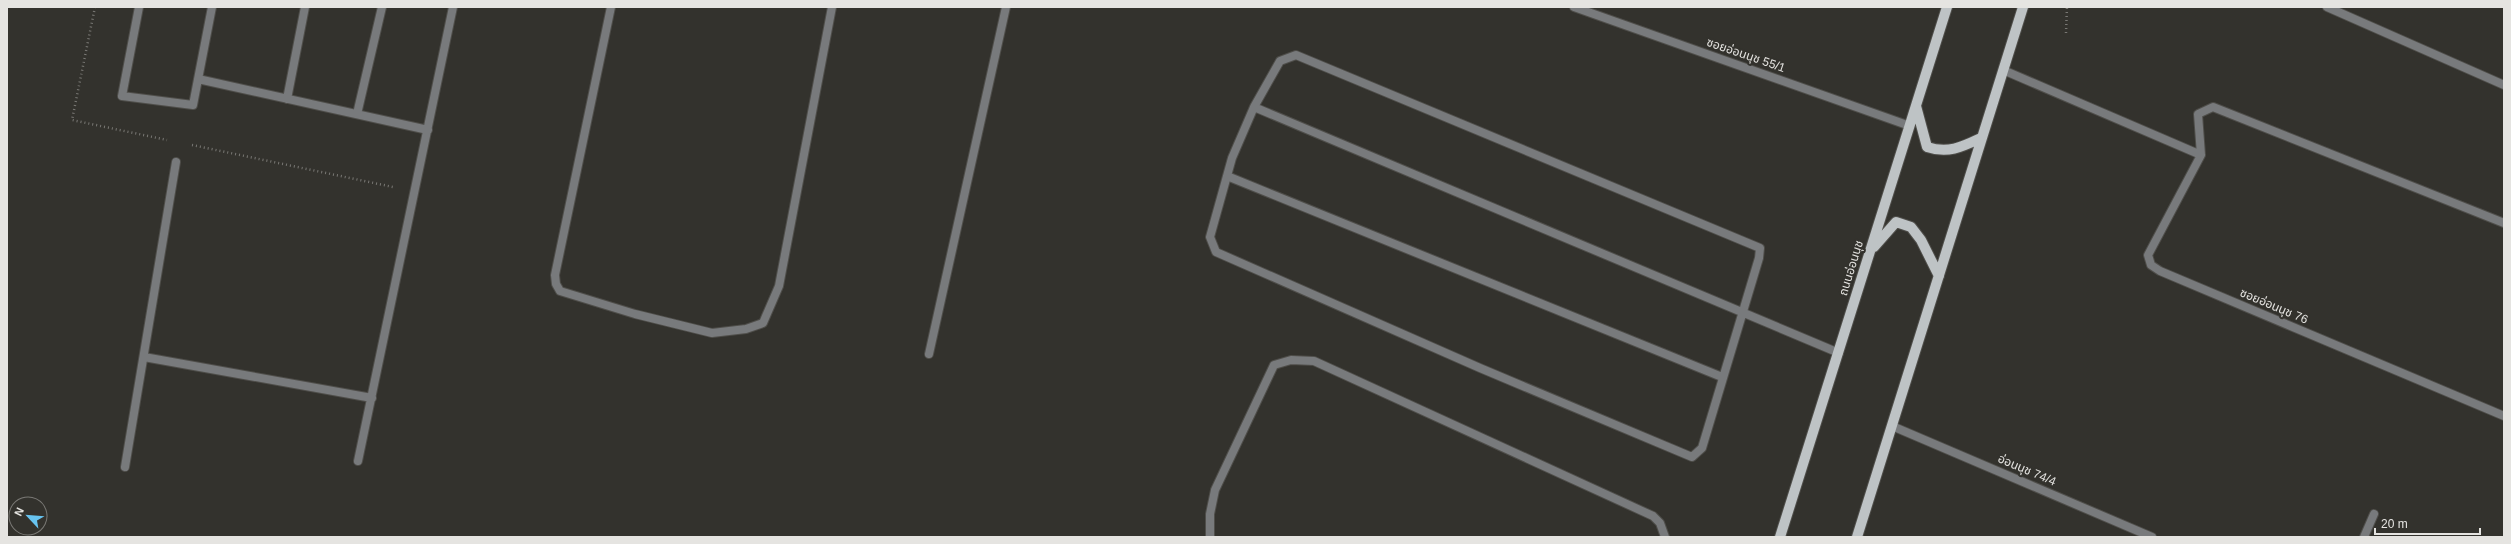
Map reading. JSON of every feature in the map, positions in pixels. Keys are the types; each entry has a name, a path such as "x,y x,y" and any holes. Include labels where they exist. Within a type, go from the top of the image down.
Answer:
{"main road":[{"name":"ถนนอ่อนนุช","path":"1780,537 1947,7"},
{"path":"1857,537 2023,7"},
{"path":"1916,106 1927,147 1941,152 1959,149 1981,138"},
{"path":"1869,254 1896,222 1911,227 1921,240 1939,276"}],"street":[{"path":"139,7 122,96 193,106 212,7"},
{"path":"287,99 305,7"},
{"path":"357,114 382,7"},
{"path":"358,461 454,7"},
{"path":"611,7 555,275 556,284 560,291 635,314 712,333 746,329 763,322 779,286 832,7"},
{"path":"929,354 1006,7"},
{"name":"ซอยอ่อนนุช 55/1","path":"1574,7 1910,126"},
{"path":"2327,7 2504,85"},
{"path":"1296,55 1738,239 1760,250 1702,448 1692,457 1480,368 1216,252 1210,236 1227,176 1232,158 1254,107 1280,61 1296,55"},
{"path":"2003,70 2201,155 2198,114 2213,107 2504,223"},
{"path":"198,79 428,130"},
{"path":"1254,107 1838,353"},
{"name":"ซอยอ่อนนุช 76","path":"2201,155 2148,255 2154,268 2504,416"},
{"path":"125,467 176,162"},
{"path":"1227,176 1722,378"},
{"path":"144,357 372,398"},
{"path":"1210,537 1210,514 1218,484 1274,365 1291,360 1314,361 1652,516 1660,523 1665,537"},
{"name":"อ่อนนุช 74/4","path":"1892,426 2152,537"},
{"path":"2364,537 2374,514"}],"path":[{"path":"95,7 72,120 173,141"},
{"path":"2066,33 2067,7"},
{"path":"189,145 415,192"}]}
